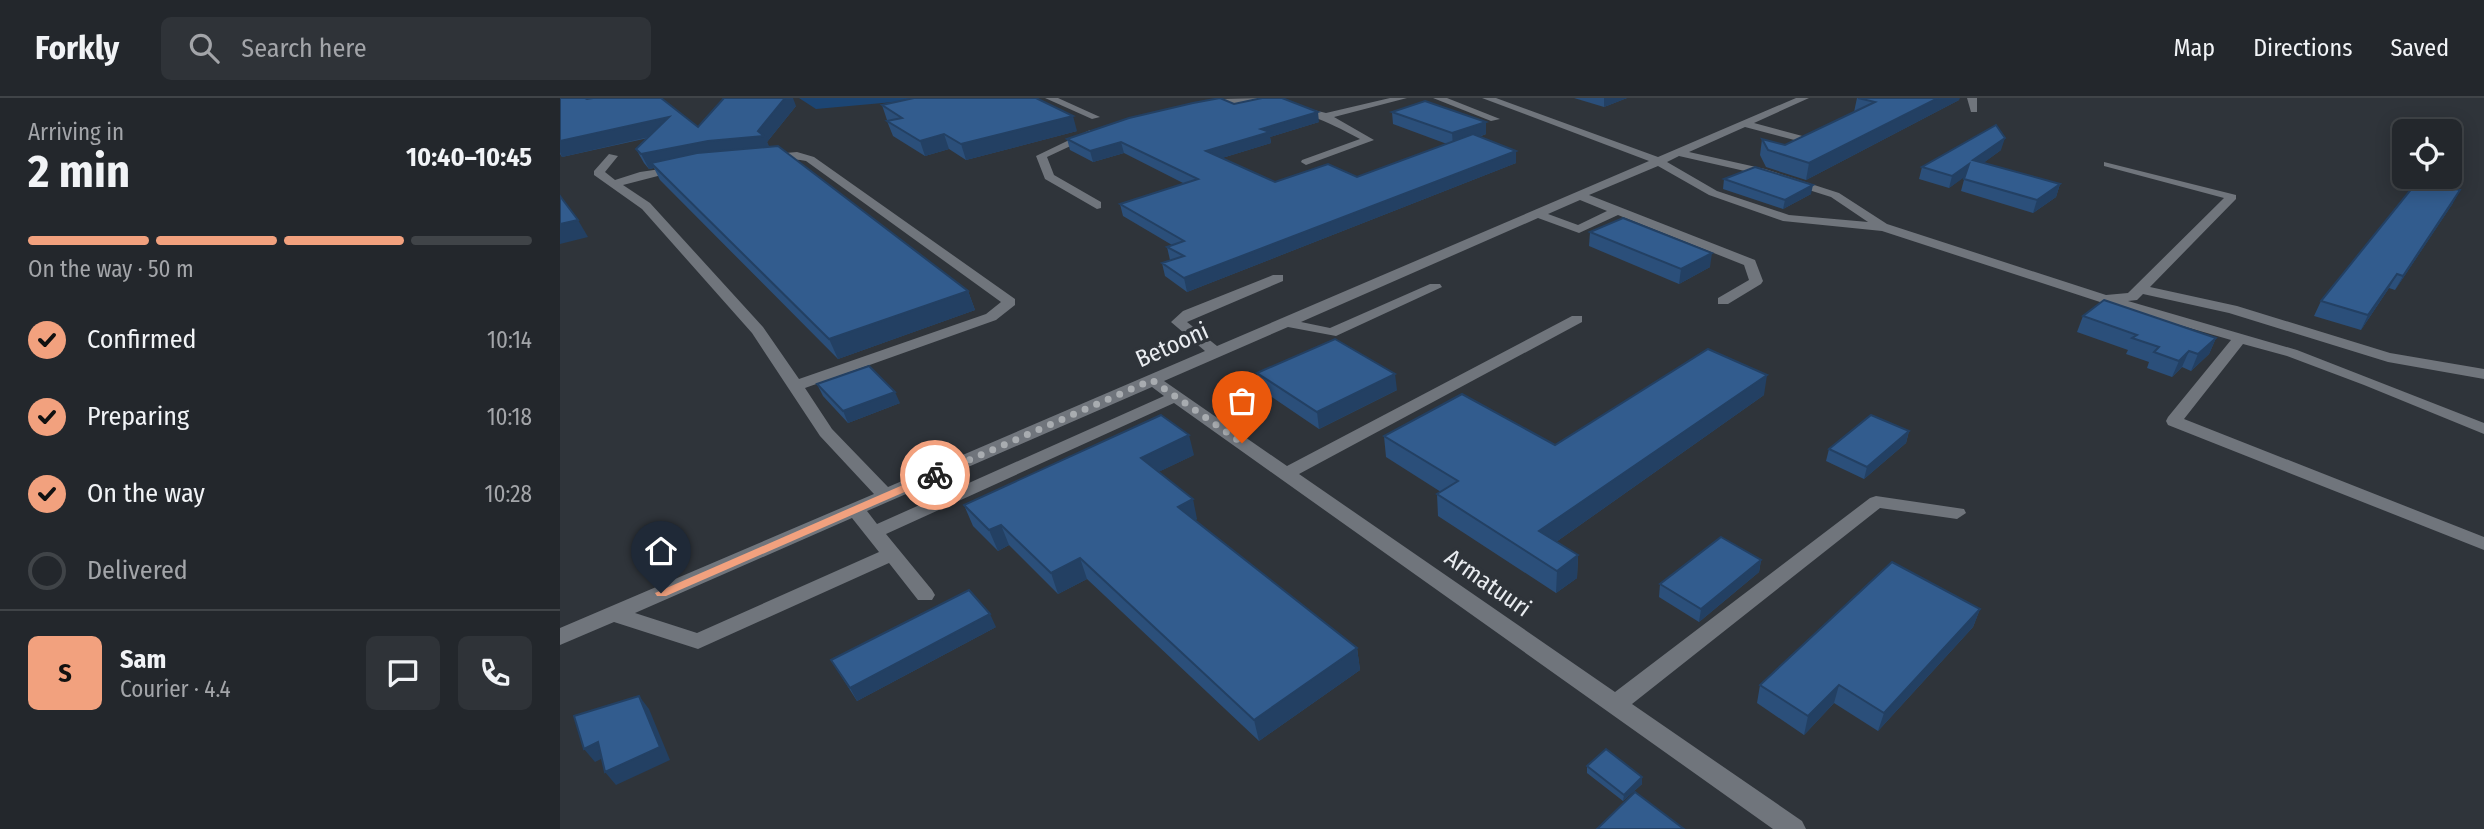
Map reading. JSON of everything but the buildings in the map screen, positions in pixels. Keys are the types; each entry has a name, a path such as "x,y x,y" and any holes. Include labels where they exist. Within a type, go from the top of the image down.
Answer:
{"street":[{"path":"1050,98 1095,117"},
{"path":"1325,116 1402,98"},
{"path":"1388,113 1380,109 1409,98"},
{"path":"1438,98 1495,119"},
{"path":"1487,98 1656,160 1713,193 1787,218 1883,227 2105,299 2240,338 2370,382 2484,429"},
{"path":"1768,98 1788,105"},
{"name":"Betooni","path":"560,637 1804,98"},
{"path":"1972,98 1975,110"},
{"path":"1188,106 1220,99 1284,100 1325,116 1369,140 1306,162"},
{"path":"1478,124 1523,111"},
{"path":"1744,124 1807,140 1836,128"},
{"path":"1095,131 1041,156 1049,177 1097,205"},
{"path":"1676,152 1743,167 1835,195 1883,227"},
{"path":"746,159 797,155 810,159 1010,302 991,317 795,386"},
{"path":"613,156 598,173 646,206 758,330 826,432 886,496"},
{"path":"1743,167 1758,159"},
{"path":"2105,299 2132,297 2232,197 2108,164"},
{"path":"614,184 640,175 687,166"},
{"path":"1578,195 1750,262 1756,281 1723,302"},
{"path":"1535,213 1579,229 1618,210"},
{"path":"1215,352 1178,322 1188,314 1278,278"},
{"path":"1283,323 1331,332 1435,287"},
{"path":"2139,289 2232,309 2388,357 2484,374"},
{"path":"1286,474 1577,319"},
{"path":"2240,338 2174,421 2484,544"},
{"name":"Armatuuri","path":"1152,380 1793,829"},
{"path":"875,532 1175,397"},
{"path":"1615,704 1876,502 1957,513"},
{"path":"855,509 925,595"},
{"path":"613,614 698,641 892,554"}],"shaded area":[{"path":"799,98 938,98 816,109"}],"way so far":[{"path":"935,475 1152,380 1242,443"}],"route":[{"path":"661,593 935,475"}]}
